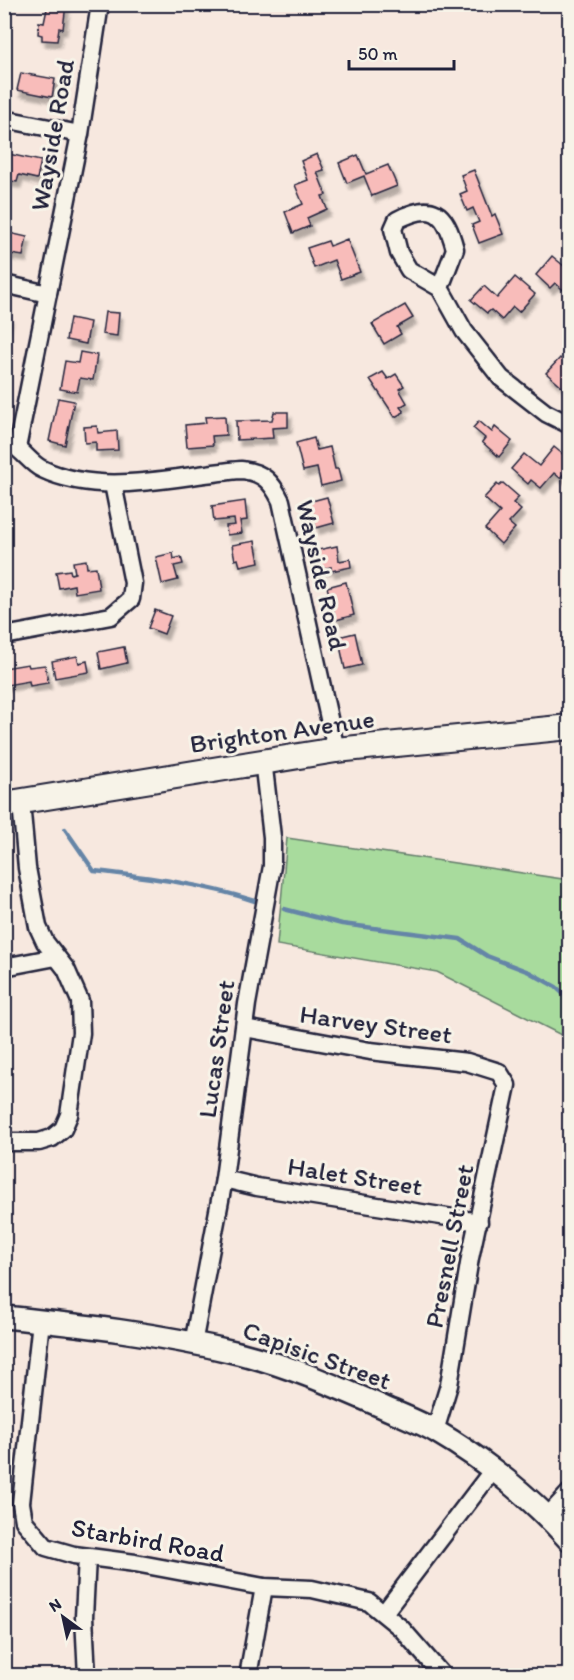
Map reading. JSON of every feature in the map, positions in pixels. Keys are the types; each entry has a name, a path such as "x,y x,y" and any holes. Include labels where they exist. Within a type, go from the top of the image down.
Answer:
{"main road":[{"name":"Brighton Avenue","path":"13,803 263,760 336,750 570,727"}],"street":[{"name":"Wayside Road","path":"100,4 80,134 48,294 11,446 40,468 64,476 113,484 241,470 254,472 267,478 281,501 336,750"},
{"path":"4,119 80,134"},
{"path":"440,288 455,249 441,219 435,212 425,209 397,220 393,229 395,242 409,270 440,288 464,331 501,378 546,413 570,425"},
{"path":"4,284 48,294"},
{"path":"4,636 111,616 131,599 132,583 113,484"},
{"name":"Lucas Street","path":"193,1344 224,1179 245,1028 272,866 272,837 263,760"},
{"path":"4,1142 39,1142 52,1138 63,1129 69,1115 81,1033 80,1001 66,969 38,927 13,803"},
{"path":"4,967 56,957"},
{"name":"Harvey Street","path":"245,1028 370,1052 467,1062 499,1072"},
{"name":"Presnell Street","path":"435,1431 448,1385 479,1222 506,1099 507,1085 499,1072"},
{"name":"Halet Street","path":"224,1179 257,1187 479,1222"},
{"name":"Capisic Street","path":"4,1317 193,1344 233,1352 289,1368 435,1431 492,1471 548,1516 570,1541"},
{"name":"Starbird Road","path":"41,1321 21,1503 24,1521 46,1547 87,1557 135,1563 264,1587 312,1589 369,1602 401,1628 443,1676"},
{"path":"384,1613 492,1471"},
{"path":"548,1516 570,1492"},
{"path":"87,1557 84,1627 87,1676"},
{"path":"248,1676 264,1587"}],"green space":[{"path":"287,838 569,880 569,1039 437,972 277,945"}],"building":[{"path":"48,4 66,4 63,29 59,28 57,41 42,40 42,35 38,34 39,22 44,23"},
{"path":"21,73 55,79 52,97 17,90"},
{"path":"4,153 41,161 37,179 19,175 17,182 4,180"},
{"path":"317,154 324,170 317,172 326,195 322,196 327,209 307,218 310,226 293,233 285,212 303,204 295,185 308,180 301,161"},
{"path":"358,155 366,174 388,165 397,186 372,196 364,176 347,183 339,163"},
{"path":"474,170 492,216 495,214 503,234 479,243 472,225 479,222 473,208 467,211 460,194 467,191 461,175"},
{"path":"4,229 9,230 9,233 27,237 23,256 4,253"},
{"path":"347,239 360,272 341,279 334,260 314,268 307,248 328,241 330,246"},
{"path":"552,256 570,271 570,290 567,293 555,283 550,288 536,275"},
{"path":"515,277 535,294 519,312 513,307 502,320 491,310 487,313 471,300 484,286 497,298"},
{"path":"405,305 413,318 397,327 401,334 384,344 372,324"},
{"path":"105,312 119,313 117,336 102,334"},
{"path":"4,315 9,316 4,342"},
{"path":"70,318 90,322 86,344 66,340"},
{"path":"80,352 97,355 93,380 80,378 77,392 60,389 65,361 78,363"},
{"path":"560,358 570,367 570,385 568,383 563,388 546,373"},
{"path":"383,372 388,379 396,374 404,386 399,389 407,403 400,407 404,412 395,417 370,379"},
{"path":"58,398 74,401 65,445 49,441"},
{"path":"274,412 288,412 288,427 272,428 273,438 237,440 236,421 272,420"},
{"path":"225,416 226,435 212,436 213,445 187,447 185,425 206,423 205,417"},
{"path":"479,421 492,432 495,427 512,441 499,457 482,442 485,438 473,428"},
{"path":"97,426 98,433 117,431 118,450 96,451 96,442 85,443 84,427"},
{"path":"314,438 317,450 330,447 335,469 338,469 341,481 321,486 317,468 303,471 296,443"},
{"path":"554,447 570,460 570,466 560,478 554,473 541,488 531,480 528,484 511,469 524,454 539,466"},
{"path":"503,483 519,497 513,503 521,510 509,523 515,528 501,544 485,529 500,512 484,498 497,484 499,486"},
{"path":"327,497 334,523 316,528 308,502"},
{"path":"245,501 247,520 240,521 242,533 227,535 226,526 235,525 234,519 214,521 212,506"},
{"path":"255,541 259,562 240,566 238,559 235,560 232,545"},
{"path":"337,546 339,561 350,559 351,567 331,571 331,567 321,569 318,550"},
{"path":"173,553 174,559 181,557 183,564 174,566 178,580 162,584 156,557"},
{"path":"86,560 87,568 96,567 99,589 75,593 74,585 59,588 56,572 70,570 71,574 75,573 73,562"},
{"path":"346,582 354,615 336,620 327,587"},
{"path":"155,610 171,616 164,634 148,628"},
{"path":"355,633 362,665 345,669 338,637"},
{"path":"124,647 127,663 101,669 98,652"},
{"path":"77,656 79,663 87,661 89,672 55,678 52,661"},
{"path":"28,664 29,667 45,665 48,683 30,686 29,681 7,685 4,668"}],"waterway":[{"path":"65,829 94,871 176,882 255,901"},
{"path":"284,909 342,924 460,939 487,956 529,972 556,987 570,1000"}]}
